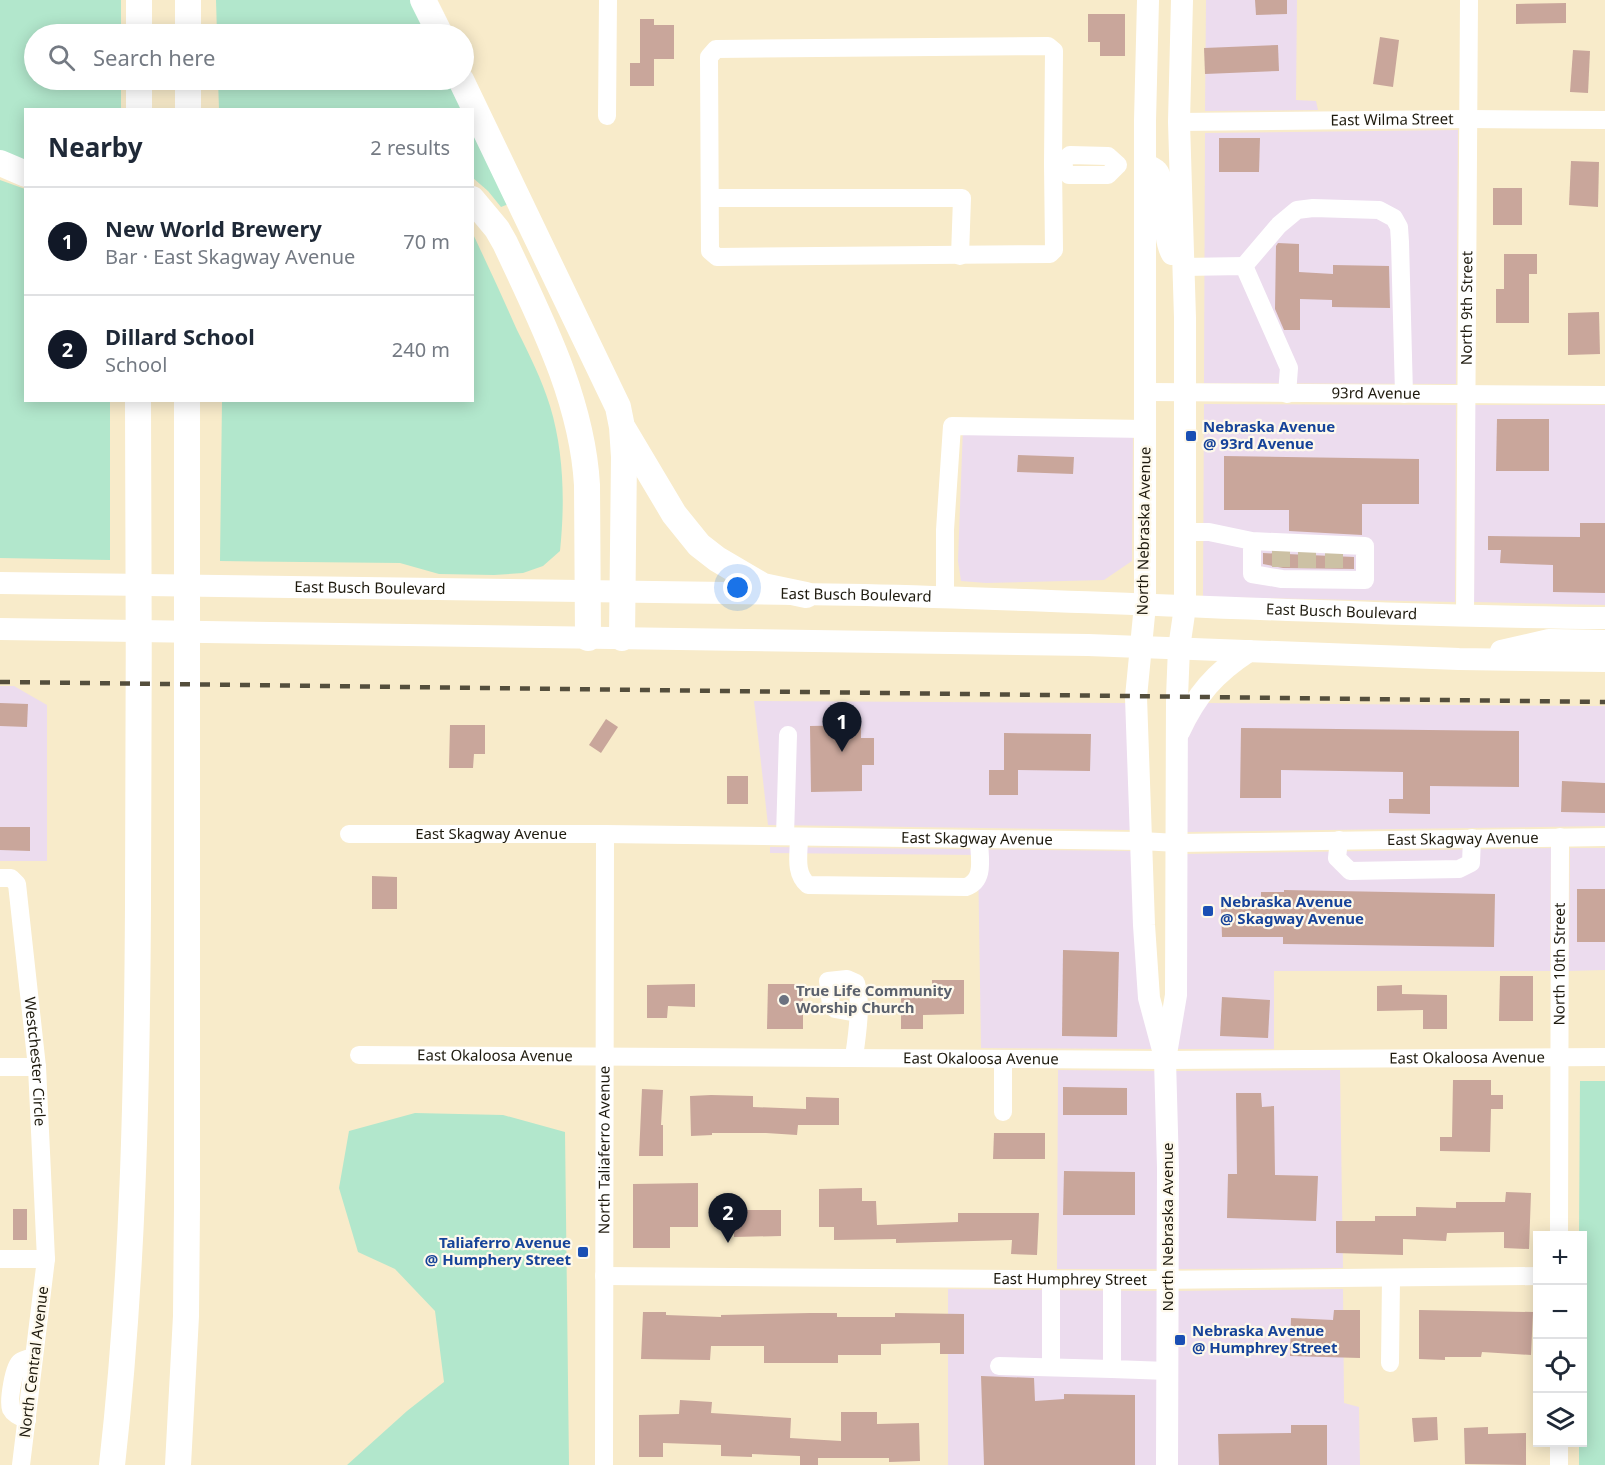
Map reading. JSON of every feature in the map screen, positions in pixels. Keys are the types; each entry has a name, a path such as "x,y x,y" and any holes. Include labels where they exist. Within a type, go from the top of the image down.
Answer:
{"highway":[{"path":"139,0 139,24"},
{"path":"188,0 188,24"},
{"path":"423,0 435,24"},
{"path":"139,90 139,108"},
{"path":"188,90 188,108"},
{"path":"466,90 618,407 622,427 624,501 622,638"},
{"path":"0,163 24,173"},
{"path":"474,203 505,243 558,363 576,416 586,465 588,638"},
{"path":"112,1465 127,1312 137,1001 138,402"},
{"path":"178,1465 186,1294 188,402"},
{"path":"622,427 674,514 699,545 717,559 763,586 806,595"}],"main road":[{"name":"North Nebraska Avenue","path":"1148,0 1145,164 1145,605 1136,696 1149,998 1165,1060"},
{"name":"North Nebraska Avenue","path":"1167,1465 1168,1280 1165,1060 1176,995 1176,738 1179,648 1185,607 1185,393 1179,122 1182,0"},
{"path":"1145,164 1156,169 1161,177 1170,252 1183,267"},
{"name":"East Busch Boulevard","path":"0,583 945,597 1465,617 1605,618"},
{"path":"0,629 1140,647 1459,659 1605,661"},
{"path":"1459,659 1549,640 1605,641"},
{"path":"1176,738 1188,712 1206,686 1218,673 1248,651"}],"street":[{"path":"607,116 608,0"},
{"name":"North 9th Street","path":"1465,617 1469,0"},
{"path":"1048,46 1054,51 1057,164 1054,250 1050,254 717,257 710,251 709,57 716,49 1048,46"},
{"name":"East Wilma Street","path":"1179,122 1605,120"},
{"path":"1057,164 1069,175 1108,175 1118,165 1145,164"},
{"path":"710,198 962,198 960,256"},
{"path":"1183,267 1244,266 1279,225 1297,210 1313,208 1379,210 1394,218 1399,227 1400,242 1404,394"},
{"path":"1244,266 1289,368 1287,394"},
{"name":"93rd Avenue","path":"1146,392 1605,395"},
{"path":"945,597 945,530 952,426 1146,429"},
{"path":"1185,532 1209,532 1280,546 1334,548 1365,546 1365,580 1252,574 1252,541"},
{"path":"1282,575 1282,610"},
{"path":"1340,578 1353,613"},
{"path":"788,735 792,837 798,869 801,878 808,885 966,887 975,884 980,877 979,839"},
{"name":"East Skagway Avenue","path":"349,834 605,834 1176,843 1605,837"},
{"name":"North Taliaferro Avenue","path":"604,1465 605,834"},
{"name":"North 10th Street","path":"1559,1231 1560,837"},
{"path":"1339,840 1337,858 1350,871 1361,871 1459,869 1471,862 1472,838"},
{"name":"Westchester Circle","path":"0,878 11,878 17,884 37,1066 46,1259"},
{"path":"854,1057 857,1013"},
{"name":"East Okaloosa Avenue","path":"359,1055 1165,1060 1605,1057"},
{"path":"1003,1059 1003,1112"},
{"path":"0,1067 37,1066"},
{"path":"0,1259 46,1259"},
{"name":"North Central Avenue","path":"21,1465 46,1259"},
{"name":"East Humphrey Street","path":"604,1276 1112,1280 1533,1276"},
{"path":"1390,1363 1391,1278"},
{"path":"1051,1367 1052,1279"},
{"path":"1112,1280 1112,1369"},
{"path":"999,1366 1168,1371"},
{"path":"1559,1447 1559,1465"}],"shaded area":[{"path":"1206,0 1297,0 1296,100 1316,101 1318,110 1205,111"},
{"path":"1458,130 1456,384 1204,383 1205,133"},
{"path":"1204,404 1456,405 1455,602 1203,597"},
{"path":"1475,405 1605,405 1605,605 1474,602"},
{"path":"963,427 1133,430 1132,561 1104,580 986,583 961,581 958,561"},
{"path":"0,686 14,686 47,705 47,861 0,861"},
{"path":"754,701 1127,703 1131,830 768,825"},
{"path":"1206,703 1605,706 1605,826 1186,832 1186,741"},
{"path":"770,847 1132,851 1153,1049 981,1048 978,855 770,853"},
{"path":"1551,848 1550,971 1274,971 1274,1049 1177,1049 1186,854"},
{"path":"1570,848 1605,848 1605,970 1569,971"},
{"path":"1058,1070 1156,1071 1159,1269 1057,1269"},
{"path":"1340,1070 1343,1268 1178,1269 1175,1071"},
{"path":"948,1289 1159,1291 1158,1465 948,1465"},
{"path":"1343,1289 1344,1403 1359,1407 1360,1465 1177,1465 1178,1291"}],"green space":[{"path":"0,0 121,0 121,24 24,24 24,90 121,90 121,108 24,108 24,165 0,155"},
{"path":"216,0 416,0 428,24 217,24"},
{"path":"218,90 459,90 468,108 219,108"},
{"path":"474,122 511,203 501,207 474,179"},
{"path":"0,180 24,189 24,402 110,402 110,560 0,558"},
{"path":"474,236 535,367 555,423 562,478 563,515 560,551 543,566 523,573 494,575 439,574 400,563 220,561 222,402 474,402"},
{"path":"1580,1081 1605,1081 1605,1465 1579,1465 1579,1447 1587,1447 1587,1231 1579,1231"},
{"path":"415,1113 503,1115 565,1132 569,1465 347,1465 407,1411 444,1382 435,1311 395,1269 358,1252 339,1188 349,1131"}],"building":[{"path":"1255,0 1287,0 1287,14 1256,15"},
{"path":"1566,3 1566,23 1516,24 1516,4"},
{"path":"1088,14 1125,14 1125,56 1100,56 1100,42 1088,42"},
{"path":"640,19 654,19 654,25 674,25 674,59 654,59 654,86 630,86 630,63 640,63"},
{"path":"1380,37 1399,40 1393,87 1373,84"},
{"path":"1278,45 1279,71 1205,74 1204,48"},
{"path":"1573,50 1590,51 1588,93 1570,92"},
{"path":"1219,138 1260,138 1259,172 1219,172"},
{"path":"1571,161 1599,162 1598,207 1569,205"},
{"path":"1493,188 1522,188 1522,225 1493,225"},
{"path":"1278,243 1299,244 1299,272 1333,274 1333,265 1389,266 1390,308 1332,307 1332,300 1300,299 1300,330 1284,330 1275,309 1276,246"},
{"path":"1504,254 1537,254 1537,274 1529,274 1529,323 1496,323 1496,289 1504,289"},
{"path":"1599,312 1600,354 1568,355 1568,313"},
{"path":"1497,419 1549,419 1549,471 1496,471"},
{"path":"1018,455 1074,457 1073,474 1017,472"},
{"path":"1224,456 1419,459 1419,504 1362,504 1362,535 1289,531 1289,510 1224,510"},
{"path":"1580,523 1605,523 1605,593 1553,592 1553,565 1500,563 1501,550 1488,550 1488,536 1580,537"},
{"path":"1263,553 1354,557 1354,569 1283,568 1263,564"},
{"path":"0,703 28,704 27,727 0,726"},
{"path":"606,719 618,727 601,753 589,745"},
{"path":"450,725 485,725 485,754 474,754 473,768 449,768"},
{"path":"861,725 861,738 874,738 874,765 862,765 862,791 811,792 810,726"},
{"path":"1241,728 1519,731 1519,787 1430,786 1430,814 1389,813 1389,799 1403,799 1403,772 1281,770 1281,798 1240,798"},
{"path":"1004,733 1091,734 1090,771 1018,770 1018,795 989,795 989,770 1004,770"},
{"path":"727,776 748,776 748,804 727,804"},
{"path":"1562,781 1605,783 1605,813 1561,812"},
{"path":"0,827 30,827 30,851 0,850"},
{"path":"372,876 397,877 397,909 372,909"},
{"path":"1577,889 1605,889 1605,942 1577,942"},
{"path":"1284,890 1495,894 1494,947 1283,944 1283,937 1222,937 1221,908 1261,907 1261,892 1284,892"},
{"path":"1063,950 1119,952 1117,1037 1062,1036"},
{"path":"1500,976 1533,976 1533,1021 1499,1021"},
{"path":"932,980 964,980 964,1014 923,1015 923,1029 901,1029 901,995 932,996"},
{"path":"695,984 695,1007 668,1006 667,1018 647,1018 647,985"},
{"path":"768,984 803,984 803,1029 767,1029"},
{"path":"1402,985 1402,994 1447,995 1447,1029 1423,1029 1423,1010 1377,1011 1377,986"},
{"path":"1222,997 1270,1000 1268,1038 1220,1036"},
{"path":"1453,1080 1491,1080 1491,1095 1503,1095 1503,1109 1491,1109 1490,1152 1440,1151 1440,1137 1452,1137"},
{"path":"1063,1087 1127,1088 1127,1115 1063,1115"},
{"path":"642,1089 663,1090 661,1125 663,1125 663,1156 639,1156"},
{"path":"1236,1093 1261,1093 1262,1107 1274,1106 1275,1175 1318,1176 1316,1221 1227,1218 1228,1174 1237,1174"},
{"path":"690,1096 753,1096 753,1107 806,1109 806,1097 839,1098 839,1125 798,1125 797,1135 712,1133 712,1135 691,1136"},
{"path":"994,1133 1045,1133 1045,1159 993,1159"},
{"path":"1064,1171 1135,1172 1135,1215 1063,1215"},
{"path":"698,1183 698,1227 670,1227 670,1248 633,1248 633,1184"},
{"path":"862,1188 862,1201 876,1201 877,1225 958,1222 958,1213 1039,1213 1037,1255 1011,1254 1012,1240 896,1243 896,1239 834,1240 834,1227 819,1227 819,1189"},
{"path":"1506,1192 1531,1193 1529,1249 1504,1248 1504,1232 1447,1233 1446,1241 1403,1239 1403,1255 1336,1253 1336,1221 1375,1221 1375,1216 1416,1216 1416,1207 1456,1208 1456,1202 1505,1202"},
{"path":"13,1209 27,1209 27,1240 13,1240"},
{"path":"734,1210 781,1210 781,1236 734,1237"},
{"path":"1334,1310 1360,1310 1360,1358 1290,1356 1291,1318 1333,1320"},
{"path":"1419,1310 1533,1312 1531,1355 1482,1352 1481,1357 1445,1357 1445,1360 1419,1359"},
{"path":"643,1312 721,1317 721,1315 810,1313 837,1313 837,1317 895,1317 895,1313 964,1314 964,1354 940,1354 940,1343 881,1344 881,1355 838,1355 838,1363 764,1363 764,1346 711,1346 710,1360 641,1359"},
{"path":"981,1376 1034,1378 1035,1401 1064,1399 1064,1394 1135,1395 1135,1465 984,1465"},
{"path":"680,1400 712,1402 711,1413 791,1418 790,1438 841,1441 841,1412 877,1412 877,1424 919,1423 920,1461 889,1462 889,1458 818,1458 818,1465 800,1465 800,1456 752,1454 752,1457 721,1456 721,1445 663,1443 663,1457 639,1457 639,1415 679,1414"},
{"path":"1437,1417 1438,1440 1414,1442 1412,1418"},
{"path":"1291,1425 1327,1425 1327,1465 1219,1465 1218,1434 1291,1433"},
{"path":"1488,1427 1488,1434 1526,1433 1526,1465 1465,1464 1464,1428"}],"tunnel":[{"path":"1281,549 1281,572"},
{"path":"1307,550 1307,572"},
{"path":"1334,550 1334,573"}],"railway":[{"path":"0,682 1605,702"}],"place":[{"name":"Nebraska Avenue @ 93rd Avenue","path":"1191,436"},
{"name":"New World Brewery","path":"842,752"},
{"name":"Nebraska Avenue @ Skagway Avenue","path":"1208,911"},
{"name":"True Life Community Worship Church","path":"784,1000"},
{"name":"Dillard School","path":"728,1243"},
{"name":"Taliaferro Avenue @ Humphery Street","path":"583,1252"},
{"name":"Nebraska Avenue @ Humphrey Street","path":"1180,1340"}]}
